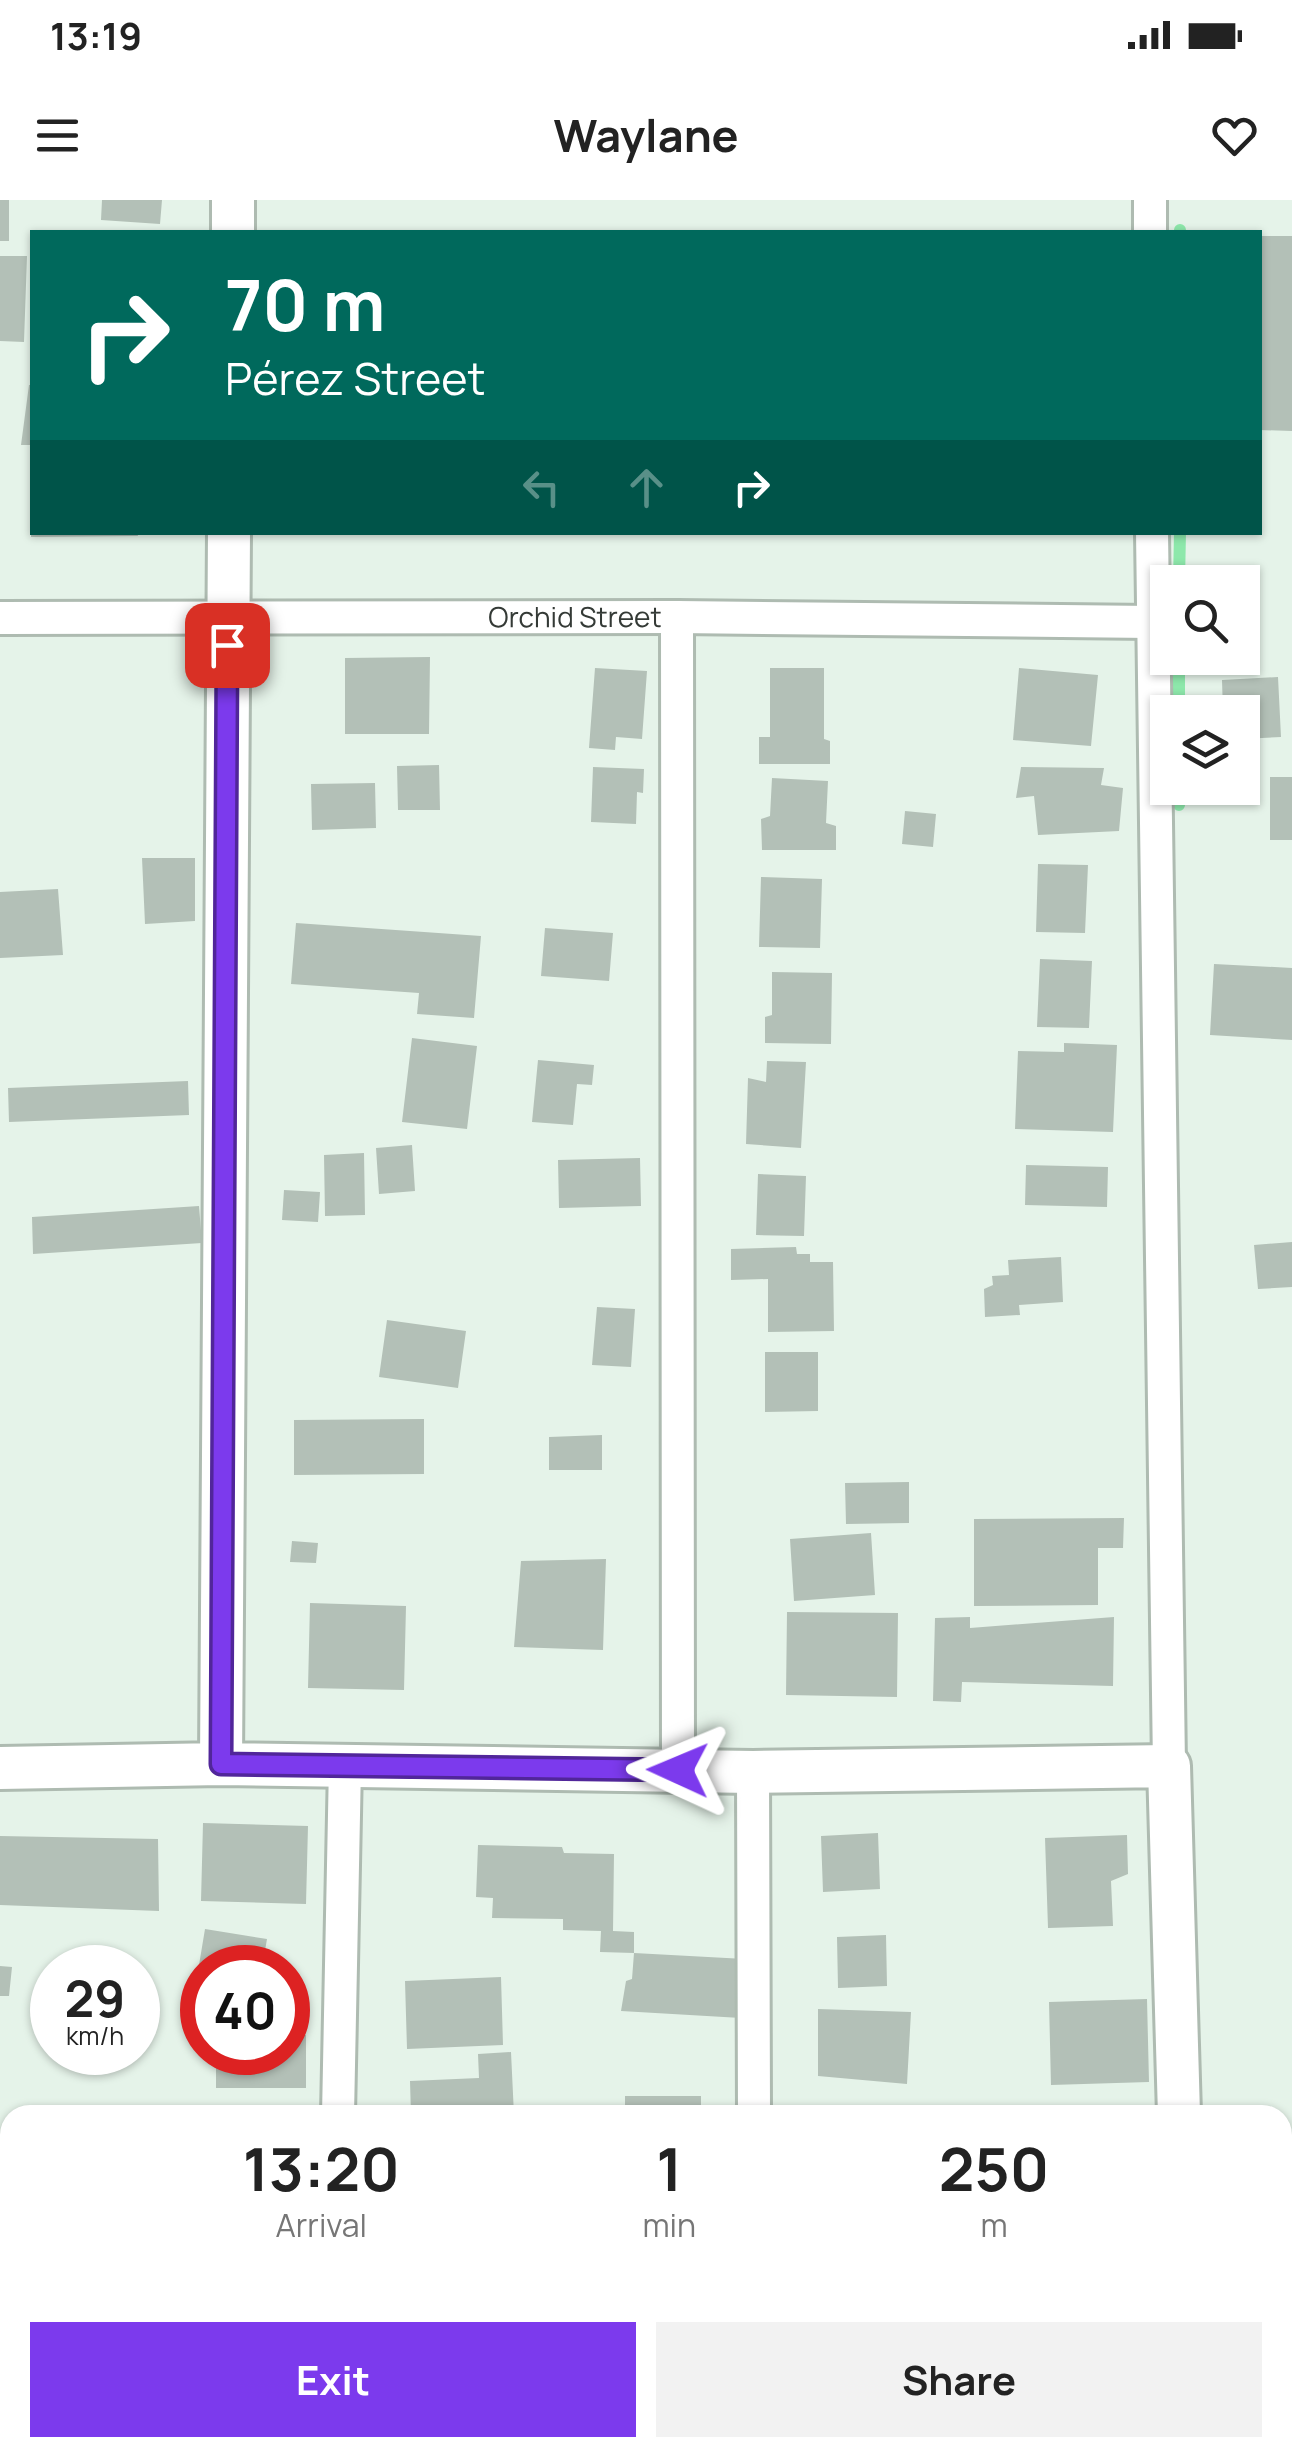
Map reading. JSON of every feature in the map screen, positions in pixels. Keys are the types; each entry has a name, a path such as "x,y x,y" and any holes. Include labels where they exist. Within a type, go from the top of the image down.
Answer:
{"street":[{"path":"233,230 234,200"},
{"path":"1150,200 1150,230"},
{"path":"221,1764 229,535"},
{"path":"1152,535 1152,565"},
{"path":"677,617 678,1770"},
{"name":"Orchid Street","path":"0,618 677,617 1150,622"},
{"path":"1153,675 1168,1766 1179,2105"},
{"path":"0,1768 221,1764 753,1772 1168,1766"},
{"path":"338,2105 345,1765"},
{"path":"753,1772 754,2105"}],"building":[{"path":"0,200 9,200 9,241 0,241"},
{"path":"102,200 162,200 160,224 101,220"},
{"path":"1262,236 1292,236 1292,431 1262,430"},
{"path":"0,256 27,256 24,342 0,341"},
{"path":"29,385 30,385 30,445 21,445"},
{"path":"31,535 138,536 31,537"},
{"path":"430,657 429,734 345,734 345,658"},
{"path":"595,668 647,671 642,739 616,737 615,750 589,748"},
{"path":"770,668 824,668 824,739 830,741 830,764 759,764 759,737 770,737"},
{"path":"1019,668 1098,675 1091,746 1013,740"},
{"path":"1278,677 1281,737 1260,738 1260,695 1222,695 1222,680"},
{"path":"439,765 440,810 398,810 397,766"},
{"path":"593,767 644,769 643,793 637,792 636,824 591,822"},
{"path":"1021,767 1104,768 1101,785 1123,788 1119,831 1038,835 1034,796 1016,798"},
{"path":"1270,777 1292,777 1292,840 1270,840"},
{"path":"772,778 828,781 826,823 836,826 836,850 762,850 761,819 770,816"},
{"path":"375,783 376,828 312,830 311,784"},
{"path":"905,811 936,814 933,847 902,844"},
{"path":"142,858 195,858 195,921 145,924"},
{"path":"1038,864 1088,865 1085,933 1036,932"},
{"path":"761,877 822,879 820,948 759,947"},
{"path":"58,889 63,955 0,958 0,892"},
{"path":"296,923 481,936 474,1018 417,1014 419,993 291,984"},
{"path":"545,928 613,933 609,981 541,976"},
{"path":"1040,959 1092,961 1089,1028 1037,1027"},
{"path":"1214,964 1292,968 1292,1040 1210,1035"},
{"path":"772,972 832,973 831,1044 765,1043 765,1017 772,1015"},
{"path":"412,1038 477,1046 467,1129 402,1122"},
{"path":"1064,1043 1117,1045 1113,1132 1015,1129 1018,1051 1064,1052"},
{"path":"538,1060 594,1065 592,1085 577,1084 573,1125 532,1122"},
{"path":"767,1061 806,1062 801,1148 746,1144 748,1078 766,1082"},
{"path":"188,1081 189,1115 9,1122 8,1088"},
{"path":"412,1145 415,1191 379,1194 376,1148"},
{"path":"364,1153 365,1215 325,1216 324,1155"},
{"path":"640,1158 641,1206 559,1208 558,1160"},
{"path":"1026,1165 1108,1167 1107,1207 1025,1205"},
{"path":"758,1174 806,1176 804,1236 756,1235"},
{"path":"284,1190 320,1192 318,1222 282,1220"},
{"path":"199,1206 202,1243 33,1254 32,1217"},
{"path":"1292,1242 1292,1287 1258,1289 1254,1245"},
{"path":"796,1247 797,1254 810,1254 810,1262 833,1262 834,1331 768,1332 768,1279 731,1280 731,1249"},
{"path":"1061,1257 1063,1302 1019,1305 1020,1315 985,1317 984,1289 993,1285 992,1276 1009,1275 1008,1260"},
{"path":"597,1307 635,1309 631,1367 592,1365"},
{"path":"387,1320 466,1331 458,1388 379,1377"},
{"path":"765,1352 818,1352 818,1411 765,1412"},
{"path":"424,1419 424,1474 294,1475 294,1420"},
{"path":"602,1435 602,1470 549,1470 549,1437"},
{"path":"909,1482 909,1523 846,1524 845,1483"},
{"path":"1124,1518 1123,1548 1098,1548 1098,1605 974,1606 974,1519"},
{"path":"871,1533 875,1595 794,1601 790,1539"},
{"path":"292,1541 318,1543 316,1563 290,1562"},
{"path":"606,1559 603,1650 514,1647 521,1561"},
{"path":"310,1603 406,1606 404,1690 308,1688"},
{"path":"787,1612 898,1613 897,1697 786,1695"},
{"path":"970,1617 970,1628 1114,1617 1113,1686 962,1682 961,1702 933,1701 935,1618"},
{"path":"203,1823 308,1826 306,1904 201,1901"},
{"path":"878,1833 880,1889 823,1892 821,1836"},
{"path":"1127,1835 1128,1874 1111,1881 1113,1926 1048,1928 1045,1838"},
{"path":"0,1836 158,1839 159,1911 0,1905"},
{"path":"478,1845 562,1847 564,1853 614,1854 613,1931 634,1932 634,1953 600,1952 601,1931 563,1930 563,1919 492,1918 493,1898 476,1897"},
{"path":"205,1929 267,1939 266,1945 202,1945"},
{"path":"886,1935 887,1986 838,1988 837,1937"},
{"path":"634,1953 745,1959 741,2018 621,2011 626,1981 632,1979"},
{"path":"0,1966 12,1967 9,1996 0,1996"},
{"path":"501,1977 503,2045 407,2049 405,1981"},
{"path":"1147,1999 1149,2082 1051,2085 1049,2002"},
{"path":"818,2009 911,2012 907,2084 818,2076"},
{"path":"511,2052 514,2105 411,2105 410,2081 479,2078 478,2054"},
{"path":"216,2075 306,2075 306,2088 216,2088"},
{"path":"625,2096 701,2096 701,2105 625,2105"}],"waterway":[{"path":"1179,565 1180,535"},
{"path":"1179,675 1179,695"}],"route":[{"path":"227,645 221,1764 678,1770"}]}
